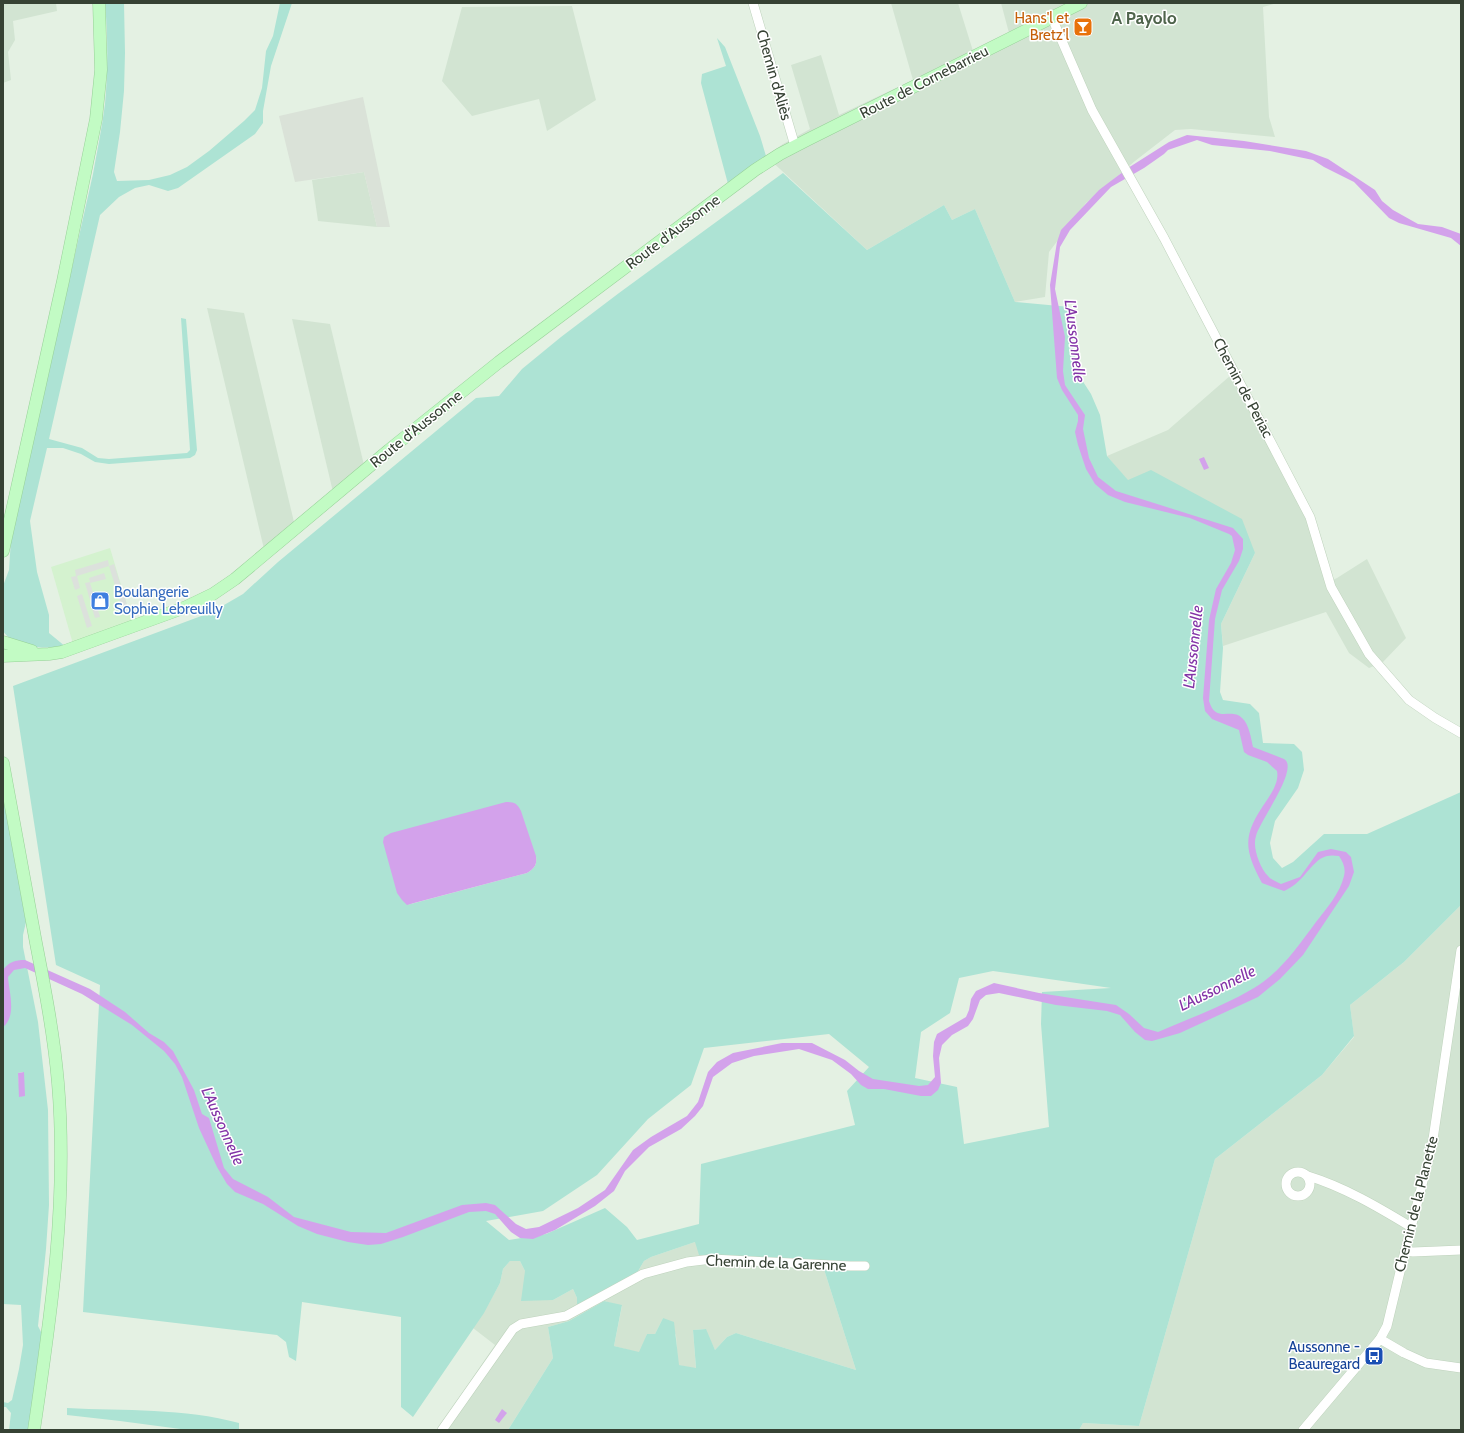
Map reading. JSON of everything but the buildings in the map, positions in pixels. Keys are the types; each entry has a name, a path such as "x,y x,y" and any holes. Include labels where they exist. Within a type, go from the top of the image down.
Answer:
{"main road":[{"path":"3,551 63,281 96,119 101,70 99,3"},
{"name":"Route de Cornebarrieu","path":"768,162 795,146 1081,3"},
{"name":"Route d'Aussonne","path":"3,656 62,652 186,607 219,590 246,570 389,450 499,362 755,170 768,162"},
{"name":"Route d'Aussonne","path":"3,642 43,654"},
{"path":"3,763 44,985 58,1084 61,1190 58,1247 51,1311 34,1430"}],"street":[{"name":"Chemin d'Aliès","path":"753,3 795,146"},
{"name":"Chemin de Periac","path":"1052,18 1092,110 1133,180 1171,250 1310,517 1332,587 1370,654 1409,700 1435,718 1461,733"},
{"name":"Chemin de la Planette","path":"1303,1430 1380,1339 1387,1326 1432,1146 1461,950"},
{"path":"1308,1176 1324,1181 1373,1204 1411,1227"},
{"path":"1405,1251 1461,1250"},
{"name":"Chemin de la Garenne","path":"442,1430 513,1329 521,1324 566,1316 643,1274 687,1262 712,1259 865,1266"},
{"path":"1380,1339 1404,1354 1426,1363 1461,1368"}],"shaded area":[{"path":"3,3 56,3 57,11 13,21 15,40 8,52 11,80 3,83"},
{"path":"105,3 124,3 124,91 114,172 117,181 149,180 170,175 187,167 209,151 255,110 262,88 266,51 273,36 280,3 292,3 271,66 263,111 263,123 255,134 178,188 168,191 149,185 135,188 119,197 100,215 49,439 82,448 98,458 109,459 187,453 190,450 181,318 186,319 197,450 195,455 190,458 109,464 95,462 81,454 63,448 47,448 30,521 37,572 49,615 49,633 66,647 49,648 23,645 15,642 3,631 3,586 9,570 11,539 93,174 101,131 105,104 107,67 107,28"},
{"path":"891,3 958,3 973,51 1009,33 1001,3 1277,3 1263,7 1269,117 1275,137 1191,129 1175,130 1135,161 1086,203 1049,252 1045,297 1015,302 975,209 952,220 944,205 867,250 766,156 783,144 810,129 791,65 821,55 839,115 913,80"},
{"path":"572,6 596,100 547,131 539,99 472,116 442,81 462,7"},
{"path":"717,38 725,47 760,136 766,156 728,184 701,83 702,74 726,66"},
{"path":"363,97 390,227 377,227 364,172 295,182 279,116"},
{"path":"1187,135 1244,141 1306,151 1328,159 1375,190 1382,201 1393,210 1418,224 1442,227 1461,234 1461,246 1451,238 1399,223 1389,218 1354,182 1313,160 1270,151 1212,145 1197,140 1168,150 1144,168 1111,187 1070,230 1060,247 1055,289 1065,337 1063,371 1065,385 1085,415 1083,429 1089,458 1098,477 1116,491 1233,528 1243,539 1243,549 1239,561 1222,590 1215,619 1209,701 1212,708 1216,712 1220,714 1238,715 1242,718 1248,727 1253,747 1284,759 1288,764 1287,773 1283,784 1256,836 1255,846 1260,863 1269,877 1281,884 1300,877 1318,852 1331,849 1346,852 1351,857 1354,872 1349,886 1303,955 1280,979 1258,997 1180,1033 1152,1041 1145,1040 1135,1032 1120,1015 1107,1011 1056,1005 999,993 986,995 980,1000 973,1019 968,1026 952,1035 942,1045 939,1058 941,1083 938,1090 931,1096 921,1096 884,1089 868,1089 861,1085 851,1074 832,1060 799,1049 754,1056 732,1063 713,1077 703,1106 695,1116 681,1129 649,1147 625,1171 614,1191 595,1206 555,1230 533,1239 520,1238 511,1232 495,1214 486,1211 469,1212 403,1237 381,1244 368,1245 348,1242 317,1234 298,1226 263,1204 235,1192 227,1184 217,1167 199,1128 182,1077 175,1064 164,1051 132,1025 82,994 25,968 14,970 8,977 11,1004 10,1017 3,1027 3,970 12,962 25,960 90,989 125,1012 149,1033 164,1042 173,1051 194,1090 202,1114 209,1118 224,1168 233,1179 268,1197 294,1217 351,1232 386,1233 462,1205 486,1203 495,1205 516,1224 526,1229 539,1227 578,1208 605,1190 633,1150 651,1137 687,1116 698,1102 708,1072 717,1062 733,1053 782,1043 812,1043 845,1060 859,1071 873,1079 919,1086 928,1085 935,1077 933,1056 934,1042 937,1034 966,1017 971,999 976,991 994,983 1039,993 1116,1005 1129,1014 1144,1028 1158,1032 1207,1012 1264,982 1296,949 1329,906 1342,882 1345,870 1339,856 1331,855 1325,857 1315,863 1300,880 1284,891 1262,883 1251,859 1248,840 1250,831 1259,812 1275,786 1277,771 1267,762 1244,752 1239,730 1212,719 1205,711 1203,698 1209,620 1216,589 1231,563 1235,550 1232,536 1190,518 1125,502 1108,495 1095,484 1086,469 1078,445 1075,432 1078,415 1062,390 1057,378 1050,285 1057,242 1061,230 1099,190 1128,168 1169,142"},
{"path":"364,172 377,227 318,221 312,180"},
{"path":"783,173 867,250 944,205 952,220 975,209 1015,302 1070,307 1073,347 1080,377 1091,394 1100,415 1107,456 1128,480 1151,470 1242,519 1255,553 1221,624 1223,648 1220,692 1223,700 1250,704 1259,713 1263,743 1294,744 1302,752 1304,770 1298,788 1275,821 1270,843 1273,858 1282,868 1293,862 1324,834 1367,834 1461,792 1461,905 1404,962 1350,1005 1354,1036 1322,1075 1215,1159 1139,1426 1083,1423 1079,1430 508,1430 553,1358 548,1327 569,1321 604,1301 622,1305 614,1346 639,1352 647,1334 655,1334 663,1318 674,1322 679,1365 696,1368 693,1330 706,1329 715,1350 727,1337 736,1333 856,1370 822,1263 699,1255 695,1242 651,1257 644,1261 637,1273 577,1305 577,1298 573,1289 553,1300 521,1301 525,1271 520,1261 510,1261 503,1269 500,1283 484,1313 413,1417 401,1407 401,1317 302,1302 296,1361 289,1357 286,1342 277,1335 83,1312 100,985 56,965 13,686 212,612 243,594 278,562 476,398 499,396 522,369 619,293","holes":["536,856 535,866 527,873 407,905","993,971 1111,988 1042,992 1041,1024 1049,1127 964,1144 957,1087 915,1078 921,1032 950,1013 959,978","829,1034 869,1067 847,1091 855,1125 701,1164 699,1224 637,1240 627,1227 605,1208 546,1234 509,1240 486,1221 543,1211 597,1175 648,1119 691,1085 704,1048"]},
{"path":"207,308 244,313 294,522 264,549"},
{"path":"292,319 330,324 364,465 333,492"},
{"path":"1231,375 1308,518 1326,583 1337,578 1367,559 1406,638 1383,662 1369,668 1349,653 1326,612 1223,646 1221,624 1255,553 1128,481 1107,456 1168,430"},
{"path":"1204,457 1209,468 1204,470 1199,459"},
{"path":"110,548 132,622 73,644 51,567"},
{"path":"108,560 109,566 77,576 80,588 75,590 71,577 76,576 75,570"},
{"path":"114,564 130,614 124,615 109,566"},
{"path":"104,573 106,579 90,583 95,598 90,600 85,583 90,582 89,578"},
{"path":"82,594 92,626 87,628 77,596"},
{"path":"95,600 100,617 95,618 90,602"},
{"path":"3,790 26,922 23,935 23,947 38,1022 48,1110 49,1205 38,1326 42,1334 28,1430 9,1430 11,1413 6,1407 3,1407 3,1402 8,1403 12,1400 23,1345 21,1305 3,1304","holes":["23,1072 20,1097 18,1073"]},
{"path":"506,802 515,804 521,811 536,856 536,864 532,870 527,873 407,905 402,900 397,893 383,842 384,837 391,833"},
{"path":"1461,905 1461,1430 1079,1430 1083,1423 1139,1426 1215,1159 1322,1075 1354,1037 1350,1005 1404,962"},
{"path":"24,1072 25,1096 19,1097 18,1073"},
{"path":"695,1242 822,1263 856,1370 736,1333 727,1337 715,1350 705,1329 693,1330 696,1369 678,1365 676,1335 663,1318 655,1334 647,1334 640,1353 614,1346 622,1306 604,1301 569,1321 548,1327 553,1358 508,1430 437,1430 495,1345 473,1328 484,1312 500,1283 503,1269 510,1261 520,1261 525,1271 553,1300 573,1289 577,1298 577,1305 637,1273 644,1261 651,1257"},
{"path":"67,1408 176,1412 218,1418 239,1423 239,1430 188,1430 67,1415"},
{"path":"502,1409 507,1413 499,1423 495,1420"}],"place":[{"name":"Hans'l et Bretz'l","path":"1083,27"},
{"name":"Boulangerie Sophie Lebreuilly","path":"100,601"},
{"name":"Aussonne - Beauregard","path":"1374,1356"}],"district":[{"name":"A Payolo","path":"1144,18"}],"water label":[{"name":"L'Aussonnelle","path":"1075,341"},
{"name":"L'Aussonnelle","path":"1193,647"},
{"name":"L'Aussonnelle","path":"1217,988"},
{"name":"L'Aussonnelle","path":"223,1126"}]}
